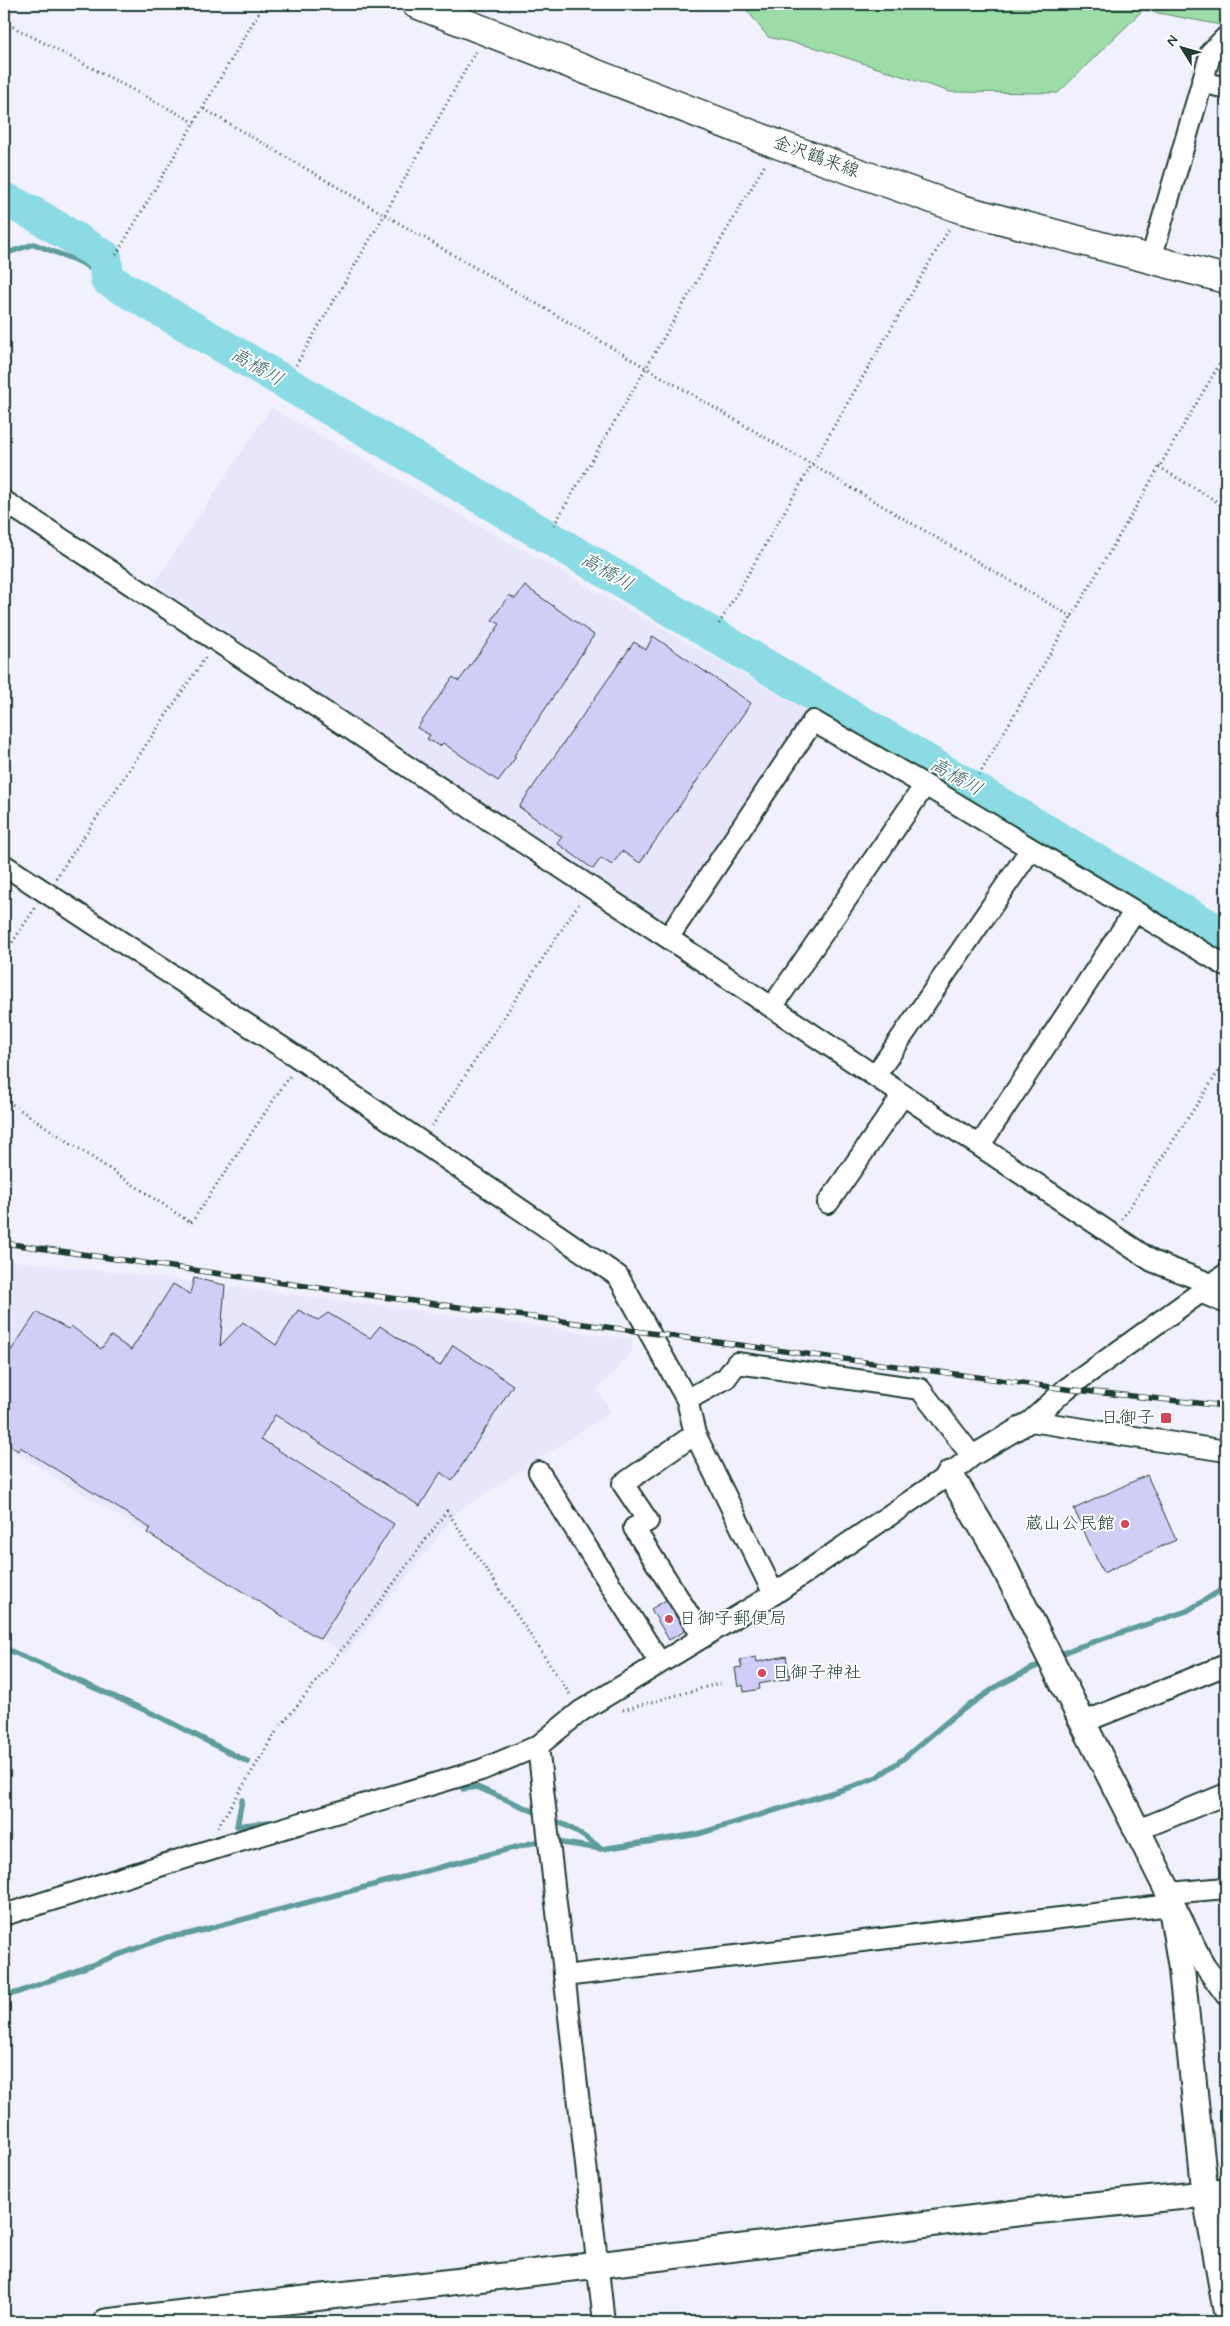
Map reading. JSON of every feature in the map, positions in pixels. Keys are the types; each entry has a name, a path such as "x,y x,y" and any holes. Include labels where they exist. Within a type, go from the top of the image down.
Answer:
{"main road":[{"name":"金沢鶴来線","path":"416,4 778,144 960,209 1226,279"}],"street":[{"path":"1151,259 1211,52 1226,37"},
{"path":"1202,82 1226,88"},
{"path":"4,501 668,938 1152,1261 1213,1283 1226,1303"},
{"path":"668,938 813,721 925,785 1226,966"},
{"path":"772,1007 925,785"},
{"path":"875,1076 1031,849"},
{"path":"4,865 300,1059 618,1276 687,1400 696,1434 774,1594"},
{"path":"980,1145 1134,912"},
{"path":"828,1203 904,1095"},
{"path":"4,1915 220,1847 481,1770 538,1746 581,1712 774,1594 950,1474 972,1456 1031,1422 1066,1389 1213,1283"},
{"path":"687,1400 726,1378 737,1362 920,1389 972,1456"},
{"path":"1031,1422 1226,1450"},
{"path":"696,1434 623,1484 648,1521 634,1528 703,1637"},
{"path":"539,1472 660,1663"},
{"path":"950,1474 994,1547 1084,1722 1204,1965 1226,1995"},
{"path":"1084,1722 1226,1665"},
{"path":"538,1746 604,2322"},
{"path":"1138,1830 1226,1794"},
{"path":"564,1976 1170,1899 1226,1888"},
{"path":"1170,1899 1216,2192 1226,2309"},
{"path":"106,2322 598,2265 1034,2211 1216,2192"}],"path":[{"path":"116,255 196,123 264,4"},
{"path":"4,22 196,123"},
{"path":"296,365 386,214 487,31"},
{"path":"204,109 1072,617"},
{"path":"554,525 778,144"},
{"path":"719,624 960,209"},
{"path":"979,775 1226,353"},
{"path":"1159,467 1226,507"},
{"path":"4,955 216,641"},
{"path":"422,1141 590,887"},
{"path":"4,1099 191,1223 300,1059"},
{"path":"1112,1234 1226,1060"},
{"path":"220,1847 217,1828 276,1732 382,1598 447,1510 581,1712"},
{"path":"620,1711 724,1682"}],"shaded area":[{"path":"271,408 811,713 673,917 656,921 154,584"},
{"path":"4,1260 176,1279 226,1290 234,1287 632,1339 632,1352 597,1390 611,1412 457,1512 346,1654 4,1446"}],"green space":[{"path":"742,4 1226,4 1226,26 1143,10 1058,93 950,92 817,48 768,37"}],"building":[{"path":"525,586 594,635 514,756 516,757 498,781 443,743 440,746 427,739 430,735 417,728 453,677 459,681 500,624 492,620 509,595 515,599"},
{"path":"653,636 751,703 640,863 622,851 612,865 601,858 593,869 557,843 562,837 519,807 634,642 646,650"},
{"path":"194,1278 225,1285 220,1346 243,1322 276,1345 298,1310 318,1320 328,1313 370,1338 380,1326 440,1366 453,1345 513,1385 452,1481 441,1472 420,1506 275,1415 261,1439 394,1524 320,1639 147,1533 150,1528 20,1447 18,1451 4,1441 4,1361 37,1312 68,1329 71,1326 101,1349 111,1336 131,1350 173,1284 190,1294"},
{"name":"蔵山公民館","path":"1147,1475 1176,1540 1103,1573 1074,1509"},
{"path":"666,1600 685,1631 669,1640 651,1609"},
{"name":"日御子神社","path":"786,1656 790,1678 759,1684 760,1689 744,1692 743,1685 738,1687 735,1668 742,1667 740,1660 756,1657 757,1662"}],"waterway":[{"name":"高橋川","path":"4,199 36,215 105,257 107,279 1226,936"},
{"path":"4,254 34,244 80,262 107,279"},
{"path":"1055,1657 1075,1648 1187,1611 1226,1587"},
{"path":"4,1648 156,1715 248,1762"},
{"path":"4,1995 16,1993 167,1937 188,1934 543,1840 602,1849 698,1834 857,1785 877,1777 903,1759 955,1715 999,1685 1045,1662"},
{"path":"463,1789 477,1787 542,1815"},
{"path":"242,1800 237,1826 269,1822"},
{"path":"550,1818 569,1827 600,1847"}],"railway":[{"path":"4,1243 361,1294 1066,1389 1226,1406"}],"place":[{"name":"日御子","path":"1166,1418"},
{"name":"蔵山公民館","path":"1125,1524"},
{"name":"日御子郵便局","path":"669,1619"},
{"name":"日御子神社","path":"762,1673"}]}
